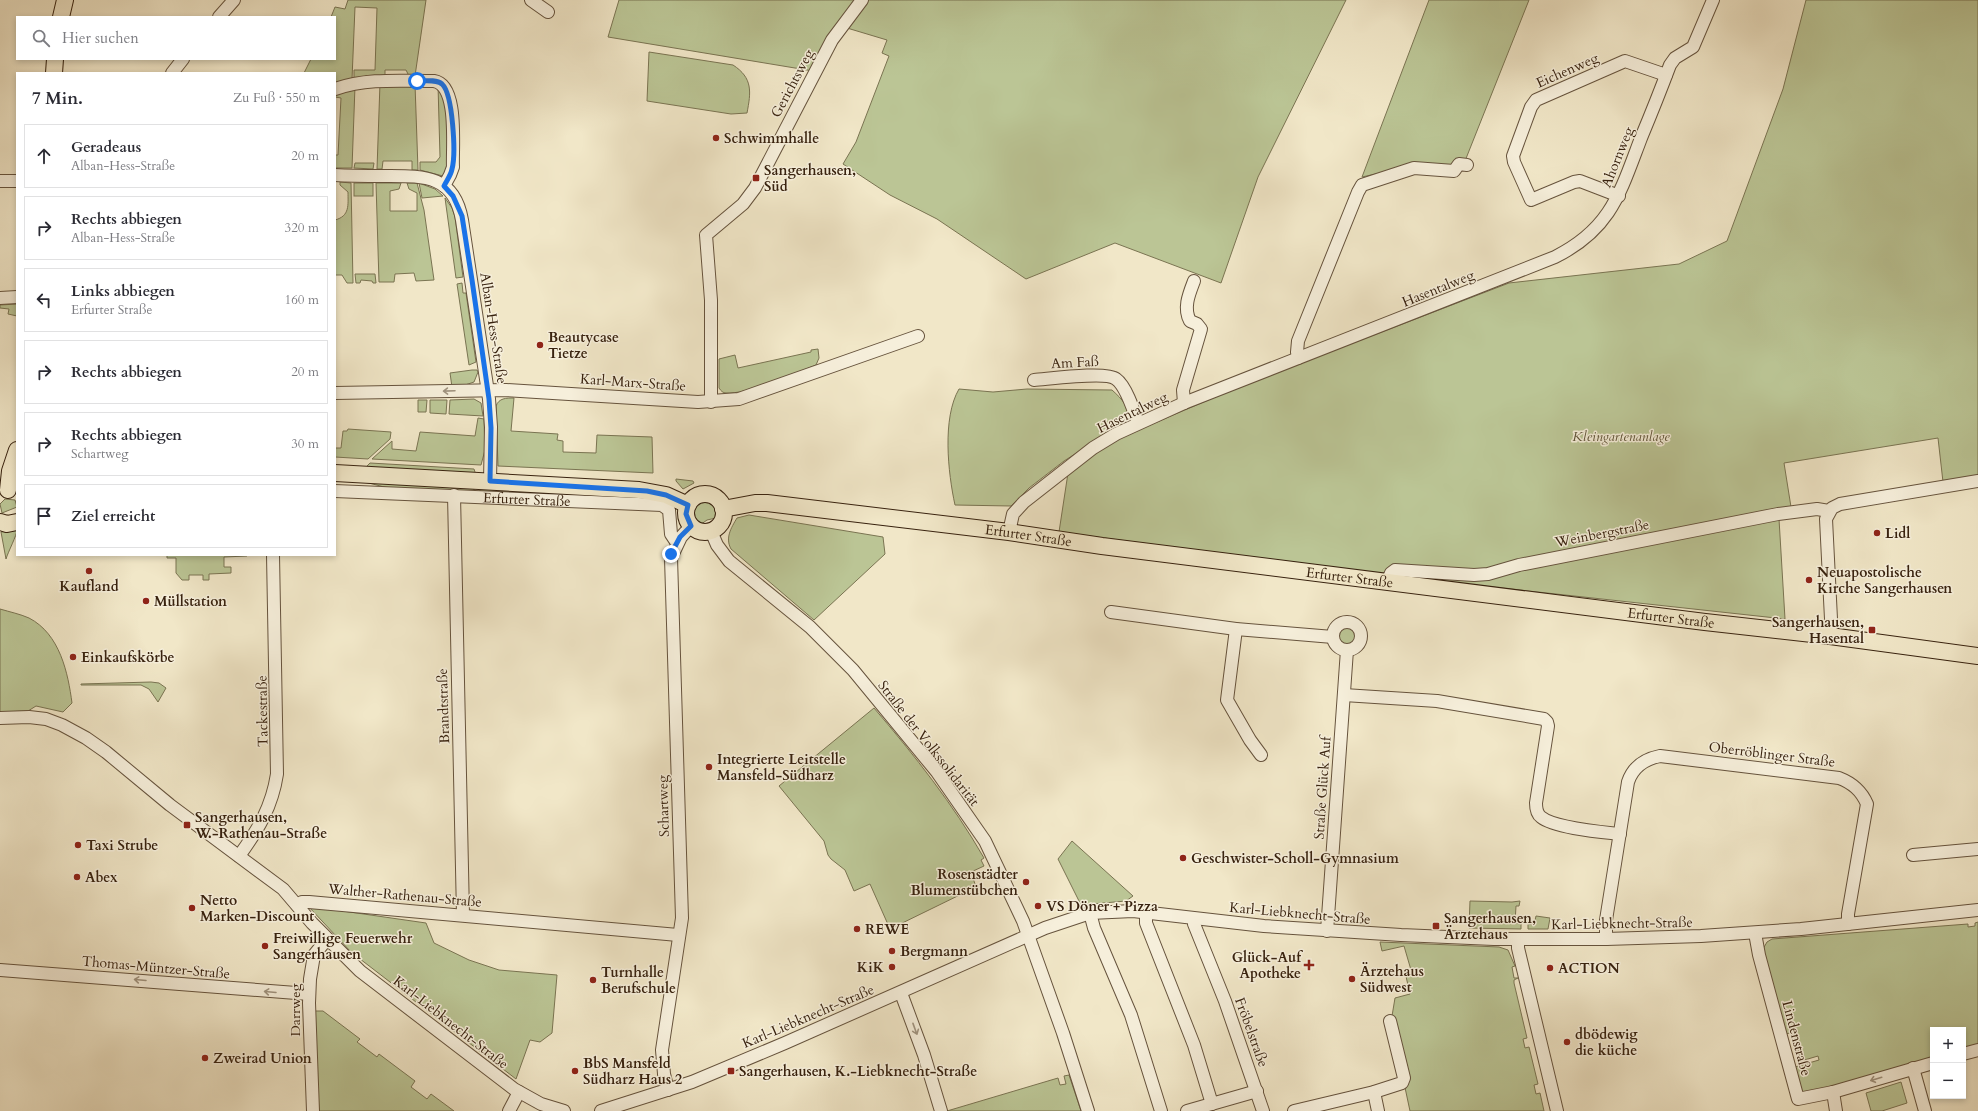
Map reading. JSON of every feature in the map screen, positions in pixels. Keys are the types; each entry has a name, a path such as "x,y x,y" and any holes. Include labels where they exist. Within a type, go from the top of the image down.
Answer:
{"main road":[{"path":"61,16 65,0"},
{"path":"54,72 55,60"},
{"path":"8,492 10,471 16,453"},
{"name":"Erfurter Straße","path":"342,474 490,481 647,491 666,495 688,505"},
{"path":"707,495 717,500 723,510 721,522 711,531 700,532 691,526 686,514 688,505 697,496 707,495"},
{"name":"Erfurter Straße","path":"723,510 760,502 1009,532 1102,546 1705,622 1830,636 1978,656"},
{"path":"0,522 7,524 16,522"}],"street":[{"path":"220,16 234,0"},
{"path":"531,0 548,12"},
{"name":"Gerichtsweg","path":"711,402 711,300 706,235 743,204 755,188 832,40 862,0"},
{"name":"Ahornweg","path":"1499,279 1555,257 1576,246 1594,231 1604,219 1619,196 1666,76 1675,58 1694,47 1712,0"},
{"path":"173,72 182,60"},
{"name":"Eichenweg","path":"1619,196 1580,181 1532,200 1514,162 1514,149 1531,106 1536,100 1626,61 1666,76"},
{"path":"336,89 357,82 381,80 434,81 442,84 449,98 452,116 453,167 444,186 418,176 336,175"},
{"path":"1298,358 1298,341 1362,185 1414,168 1448,172 1454,171 1459,164 1467,165"},
{"path":"0,181 16,181"},
{"name":"Alban-Hess-Straße","path":"444,186 453,196 462,216 488,390 491,428 490,481"},
{"name":"Hasentalweg","path":"1009,532 1013,514 1029,497 1093,448 1138,422 1499,279"},
{"path":"1184,403 1183,390 1202,329 1197,324 1190,321 1188,317 1188,295 1194,281"},
{"path":"0,298 16,297"},
{"name":"Karl-Marx-Straße","path":"336,393 488,390 711,402 739,399 918,336"},
{"name":"Am Faß","path":"1034,380 1099,375 1114,377 1122,385 1138,422"},
{"name":"Erfurter Straße","path":"342,474 348,491"},
{"name":"Weinbergstraße","path":"1387,582 1391,573 1395,570 1452,575 1488,574 1519,566 1778,514 1817,509 1829,511 1840,504 1978,481"},
{"name":"Erfurter Straße","path":"336,491 662,505 669,510 671,534 677,543"},
{"name":"Brandtstraße","path":"454,495 463,916"},
{"path":"1829,511 1826,522 1831,619 1830,636"},
{"name":"Schartweg","path":"668,1090 664,1074 662,1050 678,935 682,918 671,554 677,543 691,526"},
{"name":"Straße der Volkssolidarität","path":"711,531 717,545 729,561 810,627 853,670 937,772 985,841 1029,936 1088,1111"},
{"name":"Tackestraße","path":"239,856 259,828 267,812 273,794 277,774 273,556"},
{"path":"1111,612 1236,629 1333,637"},
{"path":"1348,621 1358,626 1361,633 1359,643 1354,648 1347,650 1337,645 1333,637 1336,627 1341,623 1348,621"},
{"path":"1236,629 1227,700 1250,740 1261,755"},
{"name":"Straße Glück Auf","path":"1327,931 1347,650"},
{"path":"1344,695 1437,701 1536,717 1548,722 1536,803 1538,814 1544,819 1555,823 1620,834"},
{"path":"0,718 29,717 46,719 62,725 86,738 283,889 297,905"},
{"name":"Oberröblinger Straße","path":"1606,939 1606,920 1630,777 1642,763 1655,757 1675,757 1839,778 1852,784 1864,796 1867,804 1848,913 1848,924"},
{"path":"1912,855 1978,849"},
{"name":"Walther-Rathenau-Straße","path":"297,905 306,901 678,935"},
{"name":"Karl-Liebknecht-Straße","path":"297,905 327,939 360,971 519,1092 541,1104 564,1111"},
{"name":"Karl-Liebknecht-Straße","path":"601,1111 630,1107 668,1090 785,1043 1045,928 1090,913 1114,911 1146,912 1327,931 1422,937 1606,939 1755,933 1978,910"},
{"path":"1146,912 1146,923 1194,1044 1212,1104"},
{"path":"1090,913 1094,928 1131,1015 1161,1111"},
{"name":"Fröbelstraße","path":"1194,918 1194,924 1225,1001 1263,1111"},
{"name":"Lindenstraße","path":"1755,933 1758,951 1798,1099 1832,1092"},
{"name":"Darrweg","path":"313,1111 309,994 314,955 327,939"},
{"path":"1518,939 1520,954 1557,1111"},
{"name":"Thomas-Müntzer-Straße","path":"0,970 309,994"},
{"path":"901,992 924,1055 941,1111"},
{"path":"1294,1111 1374,1092 1402,1083 1404,1078 1390,1021"},
{"path":"1966,1053 1978,1050"},
{"path":"1836,1111 1832,1092 1930,1063"},
{"path":"1913,1068 1925,1111"},
{"path":"1187,1111 1257,1091"},
{"path":"509,1111 519,1092"},
{"path":"1374,1092 1378,1111"}],"green space":[{"path":"348,0 426,0 415,76 409,76 406,70 385,70 385,77 371,78 370,76 365,76 365,78 354,79 354,70 375,70 377,8 355,7 352,79 336,85 336,72 304,72 310,60 336,60 336,16 331,16 335,7 345,9"},
{"path":"619,0 1346,0 1258,177 1221,283 1115,243 1026,279 937,219 890,195 843,164 856,142 889,56 882,53 887,40 847,28 834,44 819,72 608,37"},
{"path":"1429,0 1529,0 1465,161 1451,169 1416,165 1362,177"},
{"name":"Kleingartenanlage","path":"1806,0 1978,0 1978,476 1943,482 1938,438 1784,463 1791,507 1779,519 1785,619 1382,575 1059,532 1068,473 1110,442 1241,386 1509,283 1679,264 1727,241 1783,89"},
{"path":"649,52 733,65 744,75 749,86 750,92 747,113 731,114 647,101"},
{"path":"380,83 415,84 418,170 412,170 412,161 383,161 382,169 377,169"},
{"path":"438,85 447,98 450,168 443,176 420,170 420,162 436,162 440,157"},
{"path":"355,86 352,168 336,168 341,98 336,97 336,91"},
{"path":"355,163 374,163 373,169 354,168"},
{"path":"340,182 351,183 353,283 347,283 342,275 336,275 336,220 346,213 348,201 348,192 340,185"},
{"path":"354,183 373,183 373,196 354,196"},
{"path":"376,183 401,183 399,189 390,191 390,211 417,211 417,193 409,189 407,183 417,183 424,210 434,280 416,281 414,273 395,274 394,282 379,282"},
{"path":"419,183 435,189 443,196 422,198"},
{"path":"445,198 452,208 455,217 463,277 456,278"},
{"path":"355,274 375,274 376,283 361,280 360,283 356,283"},
{"path":"462,283 463,293 466,293 476,362 469,365 457,284"},
{"path":"16,304 16,316 8,314 9,309 0,308 0,305"},
{"path":"818,349 819,358 816,365 771,383 735,393 724,393 719,388 719,359 735,355 738,368 811,352 811,350"},
{"path":"477,370 478,372 474,382 465,385 465,387 452,387 450,373"},
{"path":"959,389 993,392 1027,389 1112,390 1126,407 1127,421 1064,461 1029,488 1011,506 955,505 950,477 948,430 950,415"},
{"path":"506,398 514,398 511,431 558,434 557,440 563,441 563,452 596,453 597,435 652,437 653,473 498,466 496,406 501,400"},
{"path":"474,399 481,403 483,416 449,414 450,400"},
{"path":"418,400 427,400 426,412 418,412"},
{"path":"430,400 447,400 446,414 430,413"},
{"path":"478,418 484,419 485,450 481,465 372,459 392,441 392,449 416,451 420,432 475,436"},
{"path":"348,429 391,432 390,439 368,459 336,457 336,448 341,448 343,431 347,431"},
{"path":"370,463 474,469 475,472 473,474 366,467"},
{"path":"676,479 693,481 694,483 683,489"},
{"path":"365,482 474,484 474,491 388,488"},
{"path":"479,489 606,495 606,499 481,492"},
{"path":"5,499 15,500 16,507 2,513 0,504"},
{"path":"705,501 714,505 717,512 716,518 707,520 700,525 693,519 693,511 695,505"},
{"path":"749,515 883,537 885,554 814,620 731,549 729,545 729,537 737,518"},
{"path":"16,530 16,536 6,559 1,532"},
{"path":"167,556 247,556 224,557 224,567 231,567 231,573 209,574 209,580 203,580 203,575 189,575 189,580 182,580 176,573 176,558 167,558"},
{"path":"0,609 29,618 40,625 55,644 65,667 72,703 63,712 36,706 28,711 0,712"},
{"path":"1347,624 1354,627 1357,634 1354,641 1347,644 1340,641 1337,634 1340,627"},
{"path":"159,683 166,688 158,702 149,689 141,685 81,685 81,684"},
{"path":"874,708 933,781 960,819 984,858 981,860 984,866 971,872 976,887 890,929 870,884 854,891 845,870 831,859 828,855 824,841 779,786"},
{"path":"1072,841 1133,896 1126,901 1081,905 1058,859"},
{"path":"1470,901 1520,901 1519,906 1516,906 1515,923 1521,924 1521,929 1469,928"},
{"path":"308,906 426,923 434,943 469,960 499,970 557,975 552,1033 540,1042 530,1040 516,1079 351,952"},
{"path":"1536,916 1550,918 1548,929 1528,929 1528,924 1534,925"},
{"path":"1978,922 1978,1048 1966,1051 1966,1027 1930,1027 1930,1061 1806,1093 1802,1091 1795,1067 1819,1060 1818,1056 1801,1061 1793,1032 1786,1034 1763,949 1767,942 1772,939 1968,924 1968,927 1975,926 1975,923"},
{"path":"1380,942 1499,947 1508,950 1515,966 1512,967 1514,978 1518,978 1514,980 1514,983 1527,1038 1523,1039 1525,1048 1529,1047 1538,1084 1534,1085 1536,1094 1540,1093 1544,1111 1410,1111 1391,1022 1395,998 1410,994 1405,972 1411,970 1404,946 1382,951"},
{"path":"314,1011 323,1011 360,1039 357,1042 377,1057 379,1054 415,1081 411,1087 427,1099 431,1094 454,1111 317,1111"},
{"path":"1069,1075 1081,1111 947,1111 1058,1078 1060,1085 1066,1084 1064,1076"},
{"path":"1901,1082 1907,1103 1882,1111 1871,1111 1866,1093"}],"place":[{"name":"Schwimmhalle","path":"716,138"},
{"name":"Sangerhausen, Süd","path":"756,178"},
{"name":"Beautycase Tietze","path":"540,345"},
{"name":"Lidl","path":"1877,533"},
{"name":"Kaufland","path":"89,571"},
{"name":"Neuapostolische Kirche Sangerhausen","path":"1809,580"},
{"name":"Müllstation","path":"146,601"},
{"name":"Sangerhausen, Hasental","path":"1872,630"},
{"name":"Einkaufskörbe","path":"73,657"},
{"name":"Integrierte Leitstelle Mansfeld-Südharz","path":"709,767"},
{"name":"Sangerhausen, W.-Rathenau-Straße","path":"187,825"},
{"name":"Taxi Strube","path":"78,845"},
{"name":"Geschwister-Scholl-Gymnasium","path":"1183,858"},
{"name":"Abex","path":"77,877"},
{"name":"Rosenstädter Blumenstübchen","path":"1026,882"},
{"name":"VS Döner + Pizza","path":"1038,906"},
{"name":"Netto Marken-Discount","path":"192,908"},
{"name":"Sangerhausen, Ärztehaus","path":"1436,926"},
{"name":"REWE","path":"857,929"},
{"name":"Freiwillige Feuerwehr Sangerhausen","path":"265,946"},
{"name":"Bergmann","path":"892,951"},
{"name":"Glück-Auf Apotheke","path":"1309,965"},
{"name":"KiK","path":"892,967"},
{"name":"ACTION","path":"1550,968"},
{"name":"Ärztehaus Südwest","path":"1352,979"},
{"name":"Turnhalle Berufschule","path":"593,980"},
{"name":"dbödewig die küche","path":"1567,1042"},
{"name":"Zweirad Union","path":"205,1058"},
{"name":"BbS Mansfeld Südharz Haus 2","path":"575,1071"},
{"name":"Sangerhausen, K.-Liebknecht-Straße","path":"731,1071"}],"route":[{"path":"417,81 435,81 441,83 447,91 452,109 453,167 444,186 453,196 462,216 472,280 489,399 491,428 490,481 639,490 660,493 671,497 688,505 686,518 691,526 680,537 671,554"}]}
